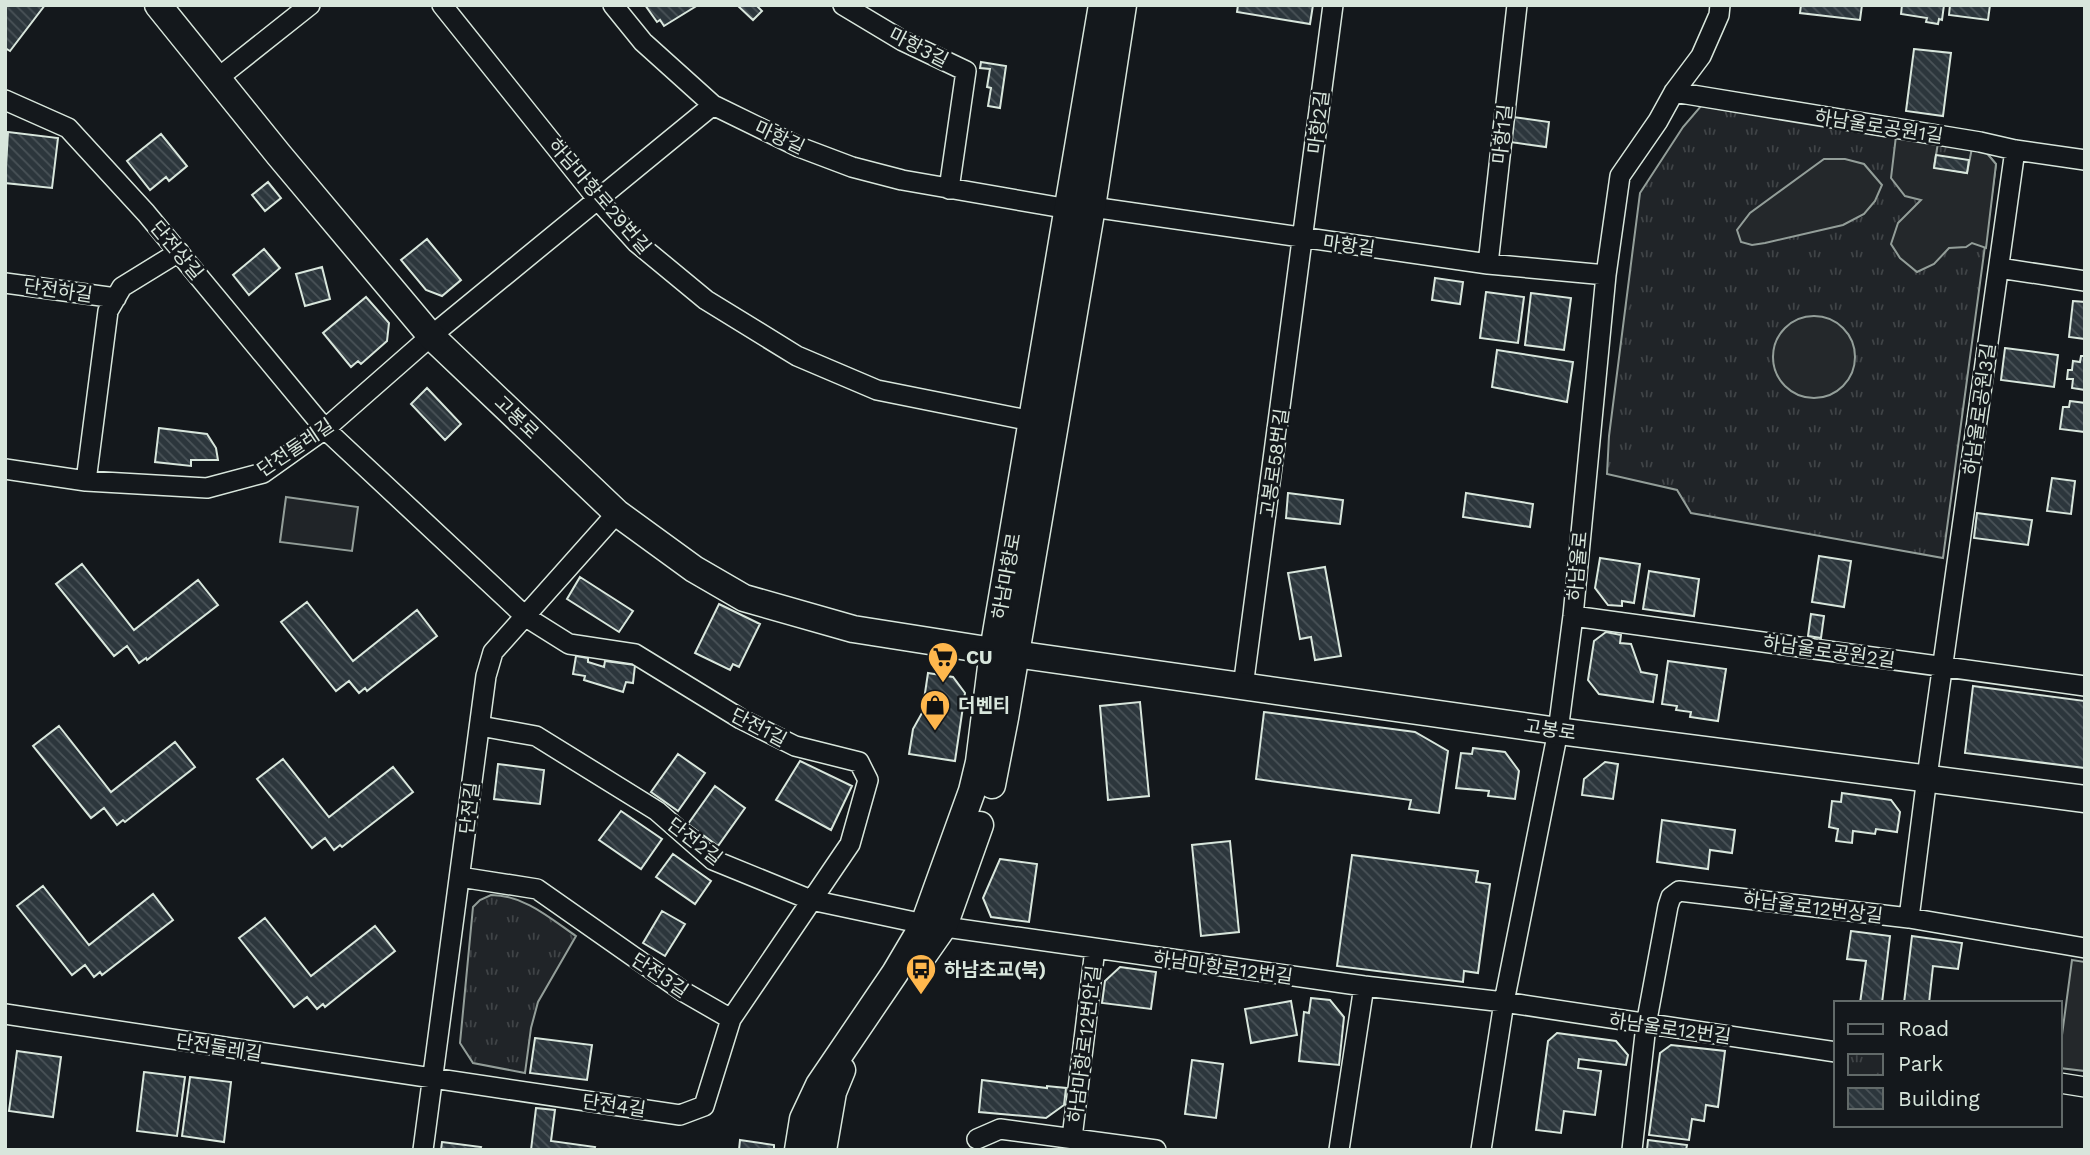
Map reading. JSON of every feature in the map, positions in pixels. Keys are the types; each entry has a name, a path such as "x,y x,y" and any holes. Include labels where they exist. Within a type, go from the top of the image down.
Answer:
{"main road":[{"name":"고봉로","path":"158,5 288,166 431,336 617,513 694,569 744,598 853,629 1004,652 1558,731 2085,799"},
{"name":"하남마항로","path":"1004,652 1081,208 1102,5"},
{"name":"하남마항로","path":"823,1150 833,1093 841,1071 910,976 989,797 1005,718 1004,652 1032,421 1081,208 1123,5"},
{"name":"하남마항로","path":"798,1150 803,1119 820,1085 895,973 934,925"}],"street":[{"path":"218,78 310,5"},
{"name":"하남마항로29번길","path":"442,5 598,200 637,243 706,300 797,356 877,390 1032,421"},
{"name":"마항길","path":"613,5 643,42 713,105 799,147 852,167 949,189 1081,208 1488,264 1606,275"},
{"name":"마항3길","path":"843,5 903,41 966,71 949,189"},
{"name":"마항2길","path":"1304,239 1333,5"},
{"name":"마항1길","path":"1488,264 1517,5"},
{"name":"하남울로","path":"1481,1150 1504,1002 1558,731 1573,616 1606,275 1619,176 1701,56 1719,15 1720,5"},
{"name":"하남울로공원1길","path":"1674,92 2085,160"},
{"name":"단전상길","path":"5,100 68,128 146,213 325,429 526,617"},
{"name":"단전둘레길","path":"5,469 86,481 208,488 263,473 325,429 431,336 713,105"},
{"name":"하남울로공원3길","path":"1909,918 2015,150"},
{"name":"고봉로58번길","path":"1244,687 1304,239"},
{"name":"단전하길","path":"5,282 116,298 122,287 179,252"},
{"path":"1999,268 2085,281"},
{"path":"86,481 108,311 116,298"},
{"name":"단전길","path":"423,1150 486,676 493,652 617,513"},
{"name":"하남울로공원2길","path":"1573,616 2085,686"},
{"name":"단전1길","path":"526,617 569,644 635,654 741,719 794,746 859,762 868,780 850,844 811,900"},
{"name":"단전2길","path":"480,726 536,736 657,811 713,860 811,900 934,925"},
{"name":"단전3길","path":"460,877 537,889 684,992 731,1019"},
{"name":"하남울로12번상길","path":"1646,1025 1668,906 1671,897 1679,891 1909,918 2085,948"},
{"path":"731,1019 811,900"},
{"name":"하남마항로12번길","path":"934,925 1364,986 1504,1002"},
{"name":"하남마항로12번안길","path":"1072,1139 1095,949"},
{"path":"1339,1150 1364,986"},
{"name":"하남울로12번길","path":"1504,1002 1834,1052"},
{"name":"단전둘레길","path":"5,1014 433,1079"},
{"name":"단전4길","path":"433,1079 680,1115 704,1106 731,1019"},
{"path":"1632,1150 1646,1025"},
{"path":"2062,1083 2085,1087"},
{"name":"하남마항로12번안길","path":"977,1139 1000,1129 1156,1150"}],"green space":[{"path":"1701,106 1985,151 1996,164 1943,558 1691,513 1677,490 1607,474 1609,436 1640,193 1683,127"},
{"path":"286,497 358,507 352,551 280,542"},
{"path":"491,895 526,903 576,936 538,1002 531,1028 525,1073 473,1063 460,1043 473,907"}],"shaded area":[{"path":"1896,136 1938,143 1934,167 1967,173 1972,148 1985,151 1996,164 1986,248 1972,243 1966,247 1949,248 1934,264 1917,272 1900,258 1891,244 1898,223 1921,200 1905,196 1891,178"},
{"path":"1824,159 1845,159 1864,164 1882,185 1875,201 1864,214 1843,225 1765,243 1752,245 1741,242 1737,230 1750,213"},
{"path":"1814,316 1830,319 1843,328 1852,341 1855,357 1852,373 1843,386 1830,395 1814,398 1798,395 1785,386 1776,373 1773,357 1776,341 1785,328 1798,319"},
{"path":"2072,960 2085,962 2085,1071 2062,1068 2062,1035"}],"building":[{"path":"5,5 45,5 10,51 5,48"},
{"path":"645,5 698,5 664,26 660,20 657,22"},
{"path":"737,5 756,5 762,11 753,20"},
{"path":"1238,5 1313,5 1310,24 1237,12"},
{"path":"1801,5 1862,5 1860,20 1800,13"},
{"path":"1902,5 1944,5 1942,20 1939,19 1938,24 1926,22 1927,18 1901,14"},
{"path":"1950,5 1990,5 1988,20 1949,15"},
{"path":"1914,49 1951,53 1943,116 1906,111"},
{"path":"981,62 1006,66 1000,108 988,106 990,69 980,68"},
{"path":"1513,117 1549,122 1546,147 1510,142"},
{"path":"8,132 58,138 52,188 5,183"},
{"path":"161,134 187,166 169,181 166,177 150,190 127,161"},
{"path":"1936,155 1969,160 1967,173 1934,168"},
{"path":"268,182 281,198 265,211 252,195"},
{"path":"427,239 461,280 442,296 426,290 401,260"},
{"path":"264,249 280,268 249,295 233,275"},
{"path":"322,267 330,299 305,306 296,274"},
{"path":"1435,278 1463,282 1460,304 1432,300"},
{"path":"1486,292 1524,297 1518,343 1480,338"},
{"path":"1531,293 1571,298 1564,350 1525,345"},
{"path":"366,297 389,323 387,341 361,364 358,361 351,367 323,333"},
{"path":"2073,301 2085,302 2085,339 2069,337"},
{"path":"2005,348 2058,355 2054,387 2001,380"},
{"path":"1497,350 1573,362 1567,402 1492,387"},
{"path":"2081,356 2085,356 2085,390 2072,388 2073,379 2067,379 2073,361 2080,362"},
{"path":"427,388 461,424 445,440 411,404"},
{"path":"2070,401 2085,403 2085,432 2060,429 2063,407 2069,407"},
{"path":"159,428 207,434 216,448 218,460 191,460 191,466 155,462"},
{"path":"2052,478 2075,481 2071,514 2047,511"},
{"path":"1288,493 1343,500 1340,524 1286,518"},
{"path":"1466,493 1533,504 1530,527 1463,517"},
{"path":"1977,513 2032,520 2028,545 1974,538"},
{"path":"1819,556 1851,561 1844,607 1812,602"},
{"path":"1600,558 1640,564 1634,603 1622,601 1622,606 1608,605 1595,588"},
{"path":"82,564 134,630 198,580 218,605 147,660 146,658 139,663 127,646 114,656 56,584"},
{"path":"1325,567 1341,656 1315,660 1311,637 1300,639 1288,573"},
{"path":"1649,571 1699,579 1694,616 1643,609"},
{"path":"580,577 633,611 619,632 567,599"},
{"path":"307,602 353,661 417,610 437,636 367,691 365,688 359,693 349,681 336,691 281,622"},
{"path":"719,604 760,624 739,667 733,664 730,670 695,653"},
{"path":"1811,614 1824,616 1821,638 1808,636"},
{"path":"1606,632 1621,635 1620,643 1631,644 1641,672 1657,675 1653,702 1599,694 1588,680 1594,641"},
{"path":"576,656 588,658 588,662 604,667 605,661 635,665 633,683 626,682 623,692 584,680 585,676 573,674"},
{"path":"1668,661 1726,669 1718,721 1690,717 1691,712 1662,704"},
{"path":"928,673 953,677 965,693 955,761 909,754 913,729 922,713"},
{"path":"1973,686 2085,701 2085,768 1965,753"},
{"path":"1140,702 1149,796 1108,800 1100,706"},
{"path":"1264,712 1415,732 1448,751 1439,813 1409,809 1411,800 1256,779"},
{"path":"59,726 111,792 175,742 195,767 125,822 123,820 117,825 104,808 91,818 33,746"},
{"path":"1473,748 1505,752 1519,771 1515,799 1488,796 1489,791 1456,788 1461,753 1472,754"},
{"path":"678,754 705,773 678,811 651,792"},
{"path":"283,759 329,817 393,767 413,792 342,847 340,845 334,850 325,838 312,848 257,779"},
{"path":"800,761 852,786 831,830 776,800"},
{"path":"1605,762 1618,764 1613,799 1582,795 1584,779"},
{"path":"498,764 544,770 540,804 494,799"},
{"path":"715,786 745,808 718,846 688,824"},
{"path":"1842,793 1891,800 1900,812 1897,832 1876,829 1875,834 1853,831 1852,843 1836,841 1838,829 1829,827 1832,801 1841,802"},
{"path":"621,811 662,839 641,869 599,840"},
{"path":"1662,820 1735,830 1732,853 1710,850 1708,869 1657,862"},
{"path":"1230,841 1239,932 1201,936 1192,845"},
{"path":"673,854 711,881 695,904 656,877"},
{"path":"1352,855 1478,871 1476,882 1490,884 1478,973 1464,971 1463,982 1337,966"},
{"path":"1000,859 1037,864 1029,922 991,917 983,898"},
{"path":"43,886 89,945 153,894 173,920 102,975 100,972 94,977 85,965 72,975 17,906"},
{"path":"662,911 685,924 665,956 643,943"},
{"path":"265,918 311,976 375,926 395,951 325,1007 323,1004 317,1009 307,997 294,1007 239,938"},
{"path":"1851,931 1890,936 1882,1001 1860,1001 1866,961 1847,959"},
{"path":"1912,936 1962,943 1958,969 1933,966 1929,1001 1904,1001"},
{"path":"1120,967 1156,972 1151,1009 1102,1003 1105,981"},
{"path":"1311,998 1330,1000 1344,1017 1339,1065 1299,1061 1304,1012 1309,1013"},
{"path":"1291,1001 1297,1035 1251,1043 1245,1009"},
{"path":"1557,1033 1616,1041 1628,1055 1626,1065 1579,1059 1578,1068 1601,1071 1595,1115 1564,1111 1561,1133 1536,1130 1548,1041"},
{"path":"535,1038 592,1045 587,1080 530,1073"},
{"path":"1671,1045 1725,1051 1718,1107 1706,1105 1704,1121 1692,1119 1689,1140 1649,1135 1660,1053"},
{"path":"17,1051 61,1057 53,1117 9,1111"},
{"path":"1192,1060 1223,1064 1216,1118 1185,1114"},
{"path":"144,1072 185,1077 177,1136 137,1131"},
{"path":"190,1077 231,1082 224,1142 182,1136"},
{"path":"982,1080 1066,1088 1064,1105 1046,1118 979,1112"},
{"path":"536,1108 555,1110 551,1141 595,1147 594,1150 531,1150"},
{"path":"740,1140 774,1145 774,1150 739,1150"},
{"path":"1648,1140 1687,1145 1686,1150 1647,1150"},
{"path":"442,1142 481,1147 480,1150 441,1150"}],"place":[{"name":"CU","path":"943,684"},
{"name":"더벤티","path":"935,732"},
{"name":"하남초교(북)","path":"921,996"}]}
